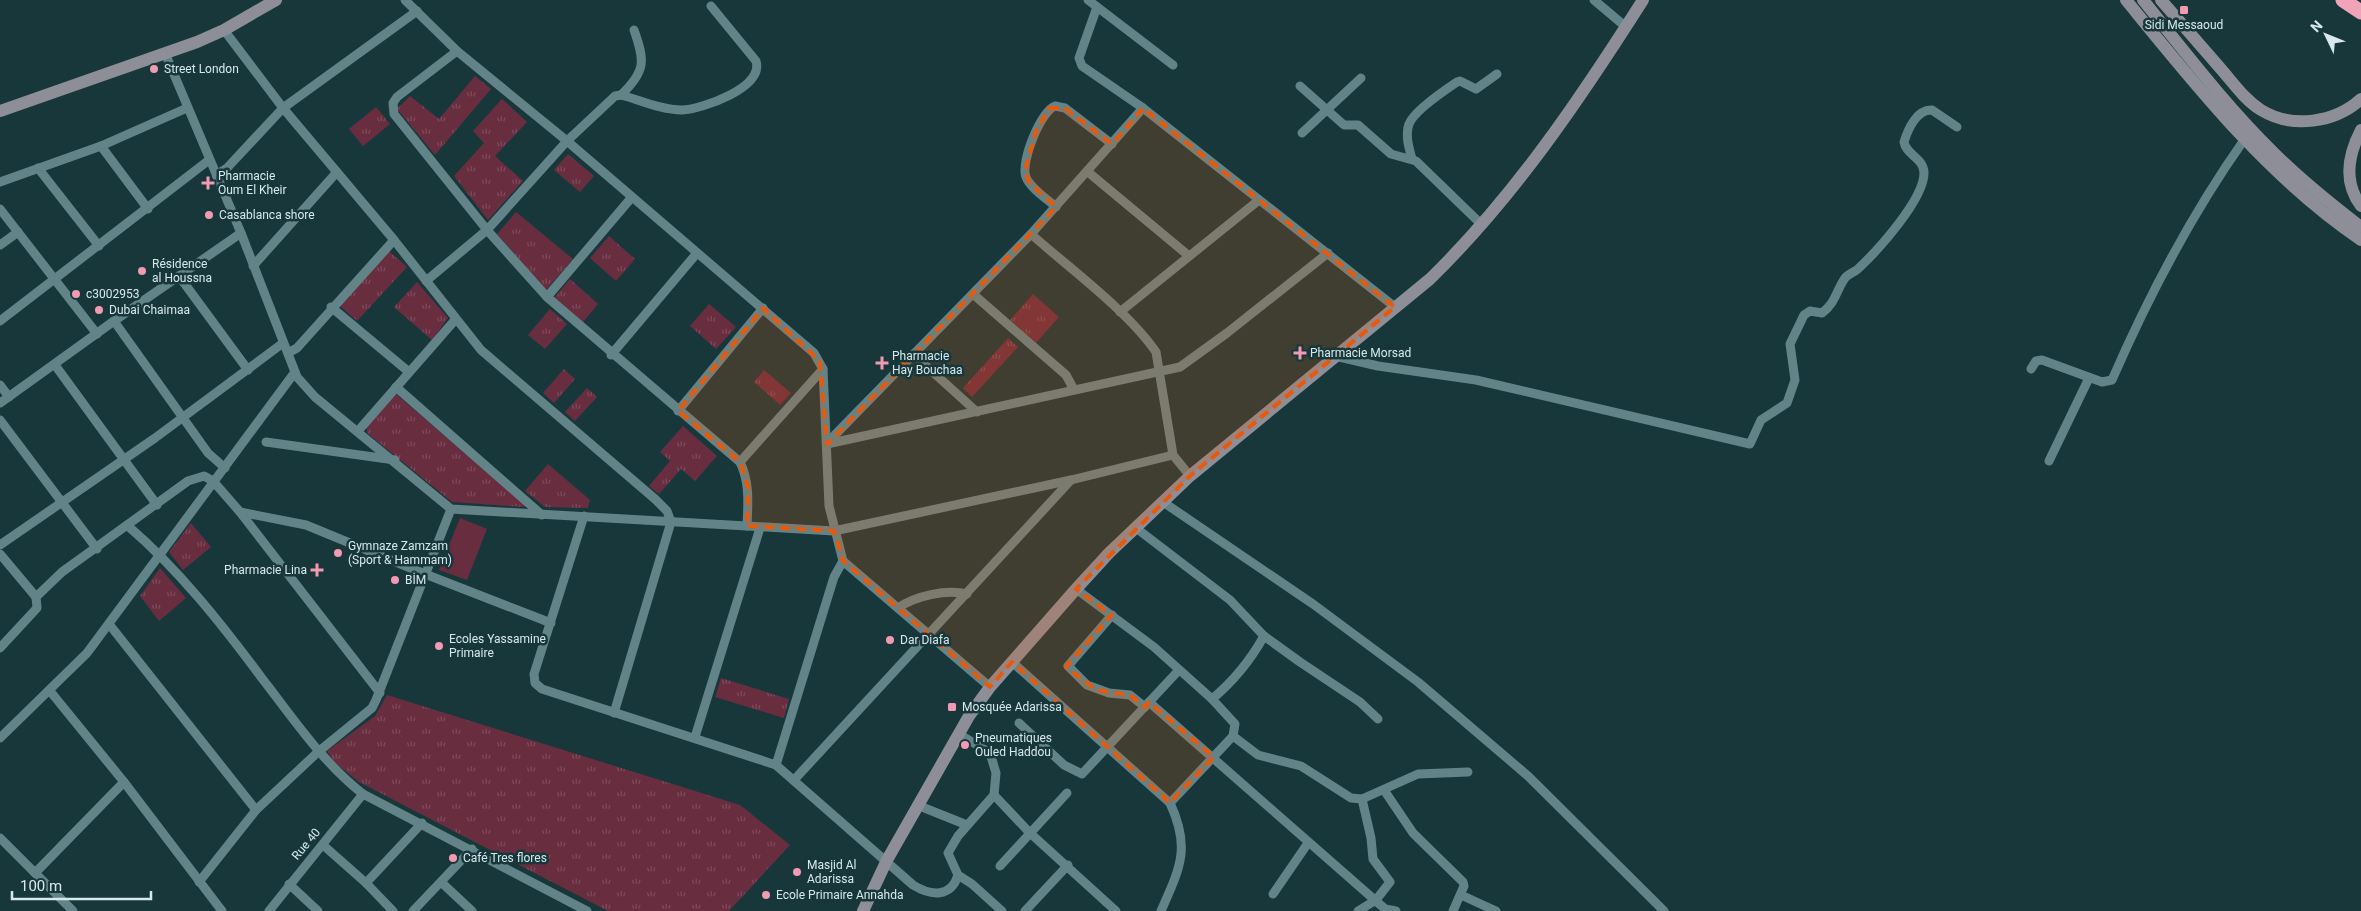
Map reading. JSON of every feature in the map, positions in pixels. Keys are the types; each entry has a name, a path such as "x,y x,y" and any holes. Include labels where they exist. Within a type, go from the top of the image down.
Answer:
{"highway":[{"path":"2343,0 2361,12"}],"street":[{"path":"0,111 165,53 224,30 276,0"},
{"path":"405,0 458,51 567,141 814,352 823,369 829,506 843,561 990,687"},
{"path":"1088,0 1173,65"},
{"path":"1594,0 1626,26"},
{"path":"863,911 887,860 917,805 990,687 1109,553 1190,476 1430,279 1482,226 1563,122 1643,0"},
{"path":"2126,0 2198,88 2244,140 2312,203 2361,240"},
{"path":"2143,0 2215,90 2257,136 2304,181 2361,227"},
{"path":"2161,0 2248,100 2268,114 2291,120 2319,120 2346,110 2361,99"},
{"path":"621,95 662,107 680,110 710,102 749,84 757,71 756,61 711,6"},
{"path":"1096,7 1079,62 1143,108 1395,307"},
{"path":"216,175 227,168 283,108 417,11"},
{"path":"224,30 283,108 394,240 480,350 667,511 670,522 614,713"},
{"path":"426,281 487,230 567,141 610,99 621,95 638,77 642,66 642,53 634,30"},
{"path":"458,51 397,97 393,108 404,127 487,230 546,297 740,462 746,475 748,488 747,526"},
{"path":"165,53 241,233 295,372 307,390 395,460 452,509 834,531 1070,480 1173,455"},
{"path":"1412,159 1408,142 1409,123 1416,114 1457,82 1460,81 1476,89 1497,74"},
{"path":"1302,133 1361,78"},
{"path":"1300,86 1344,125 1361,127 1391,154 1412,159 1482,226"},
{"path":"1056,207 1029,183 1025,170 1030,148 1046,112 1055,106 1065,108 1112,144"},
{"path":"0,182 101,146 187,108"},
{"path":"826,444 1031,234 1143,108"},
{"path":"1335,356 1378,366 1476,380 1729,441 1750,444 1761,420 1786,403 1795,380 1790,344 1804,315 1810,311 1822,313 1832,305 1845,278 1863,264 1897,226 1920,190 1924,174 1923,164 1907,149 1904,142 1918,116 1926,109 1932,110 1958,128"},
{"path":"2361,130 2349,162 2351,186 2361,206"},
{"path":"2031,369 2036,360 2042,360 2088,378 2107,383 2112,380 2157,282 2183,234 2244,140"},
{"path":"101,146 148,209"},
{"path":"0,321 148,209 209,160"},
{"path":"38,168 99,246"},
{"path":"253,266 337,172"},
{"path":"1088,172 1189,256"},
{"path":"546,297 632,197"},
{"path":"1120,312 1259,200"},
{"path":"0,209 96,334"},
{"path":"0,246 18,232"},
{"path":"0,403 241,233"},
{"path":"1031,234 1120,312 1156,352 1173,455 1190,476"},
{"path":"288,353 297,348 331,307 394,240"},
{"path":"611,354 697,253"},
{"path":"826,444 976,412 1073,388 1180,367 1196,357 1328,253"},
{"path":"179,276 248,370"},
{"path":"973,294 1066,375 1073,388"},
{"path":"331,307 410,372"},
{"path":"678,411 763,308"},
{"path":"358,430 455,320"},
{"path":"114,321 208,454 225,468"},
{"path":"0,545 182,418 283,343"},
{"path":"914,355 976,412"},
{"path":"55,365 157,505"},
{"path":"740,462 823,369"},
{"path":"0,738 82,658 295,372"},
{"path":"2049,461 2088,378"},
{"path":"0,385 9,397"},
{"path":"396,387 542,515"},
{"path":"0,420 97,549"},
{"path":"266,442 395,460"},
{"path":"36,597 62,572 196,477 204,476 213,481 240,512 380,693"},
{"path":"794,780 1070,480"},
{"path":"1163,502 1312,604 1418,682 1528,776 1654,907 1664,911"},
{"path":"200,882 256,810 318,752 372,708 380,693 452,509"},
{"path":"240,512 306,525 551,623"},
{"path":"584,516 534,674 536,683 542,689 695,737 776,765 887,860 913,885 929,892 944,893 955,884 958,874"},
{"path":"128,526 160,554 250,662 318,752 347,781 364,794 472,849 575,909 587,911"},
{"path":"695,737 760,528"},
{"path":"1136,528 1230,600 1264,636 1353,696 1378,719"},
{"path":"0,554 36,597 37,608 0,648"},
{"path":"776,765 834,577 843,561"},
{"path":"1076,589 1112,615 1179,670 1232,719 1236,728 1233,736 1170,803"},
{"path":"898,608 908,601 944,593 958,592 967,594"},
{"path":"1112,615 1068,666 1087,685 1109,693 1130,695 1147,704 1214,757 1308,843 1385,909 1396,911"},
{"path":"109,624 256,810"},
{"path":"1212,699 1234,680 1251,659 1264,636"},
{"path":"1012,662 1170,803 1179,824 1181,859 1178,874 1162,911"},
{"path":"1019,724 1064,765 1078,774 1082,774 1179,670"},
{"path":"50,691 124,782 222,911"},
{"path":"960,734 990,753 996,773 994,795 967,825 948,853 958,874 1002,911"},
{"path":"1233,736 1258,755 1297,764 1343,794 1362,799 1384,790 1400,780 1418,774 1468,772"},
{"path":"35,874 124,782"},
{"path":"1384,790 1412,833 1463,882 1461,896 1453,911"},
{"path":"1000,866 1067,793"},
{"name":"Rue 40","path":"268,911 364,794"},
{"path":"994,795 1030,833 1068,865 1116,911"},
{"path":"1358,911 1376,900 1390,882 1373,859 1371,838 1362,799"},
{"path":"917,805 967,825"},
{"path":"366,883 422,824"},
{"path":"0,838 74,911"},
{"path":"1273,894 1308,843"},
{"path":"323,845 366,883 393,911"},
{"path":"413,911 472,849"},
{"path":"1024,911 1068,865"},
{"path":"441,882 472,911"},
{"path":"289,884 318,911"},
{"path":"1461,896 1496,911"}],"highlighted area":[{"path":"1049,108 1065,108 1112,144 1143,108 1395,307 1190,476 1076,589 1112,615 1066,667 1097,690 1130,695 1145,707 1149,702 1214,757 1170,803 1012,662 990,687 843,561 834,531 747,526 748,488 740,462 678,411 763,308 820,361 827,444 1056,207 1029,183 1025,170 1036,131"}],"green space":[{"path":"475,76 491,89 435,155 397,109 410,96 439,119"},
{"path":"502,99 527,122 495,156 523,181 488,220 454,176 484,143 473,131"},
{"path":"376,107 390,124 363,146 349,129"},
{"path":"568,154 594,176 580,192 554,170"},
{"path":"516,212 573,259 546,290 497,234"},
{"path":"609,236 635,259 616,281 590,258"},
{"path":"389,251 407,267 357,321 339,305"},
{"path":"570,279 598,304 583,322 554,298"},
{"path":"417,282 448,318 432,340 394,307"},
{"path":"1033,294 1059,317 1036,343 1010,320"},
{"path":"709,304 736,327 716,349 690,326"},
{"path":"550,309 567,324 545,349 528,335"},
{"path":"1008,338 1018,347 972,397 963,388"},
{"path":"564,369 575,379 554,403 543,393"},
{"path":"764,370 791,393 780,405 754,382"},
{"path":"587,388 597,397 575,421 565,412"},
{"path":"396,394 525,505 524,507 452,502 367,433 367,426"},
{"path":"683,426 717,456 695,481 681,469 659,494 649,486 670,461 660,452"},
{"path":"548,464 590,500 588,508 545,507 525,491"},
{"path":"460,518 487,529 467,580 439,570"},
{"path":"191,523 211,547 183,570 169,552"},
{"path":"160,568 186,598 159,621 140,596"},
{"path":"721,678 789,699 784,718 715,697"},
{"path":"387,695 740,805 790,845 729,911 608,911 359,782 334,762 327,751 375,716"}],"place":[{"name":"Sidi Messaoud","path":"2184,10"},
{"name":"Street London","path":"154,69"},
{"name":"Pharmacie Oum El Kheir","path":"208,183"},
{"name":"Casablanca shore","path":"209,215"},
{"name":"Résidence al Houssna","path":"142,271"},
{"name":"c3002953","path":"76,294"},
{"name":"Dubai Chaimaa","path":"99,310"},
{"name":"Pharmacie Morsad","path":"1300,353"},
{"name":"Pharmacie Hay Bouchaa","path":"882,363"},
{"name":"Gymnaze Zamzam (Sport & Hammam)","path":"338,553"},
{"name":"Pharmacie Lina","path":"317,570"},
{"name":"BİM","path":"395,580"},
{"name":"Dar Diafa","path":"890,640"},
{"name":"Ecoles Yassamine Primaire","path":"439,646"},
{"name":"Mosquée Adarissa","path":"952,707"},
{"name":"Pneumatiques Ouled Haddou","path":"965,745"},
{"name":"Café Tres flores","path":"453,858"},
{"name":"Masjid Al Adarissa","path":"797,872"},
{"name":"Ecole Primaire Annahda","path":"766,895"}]}
